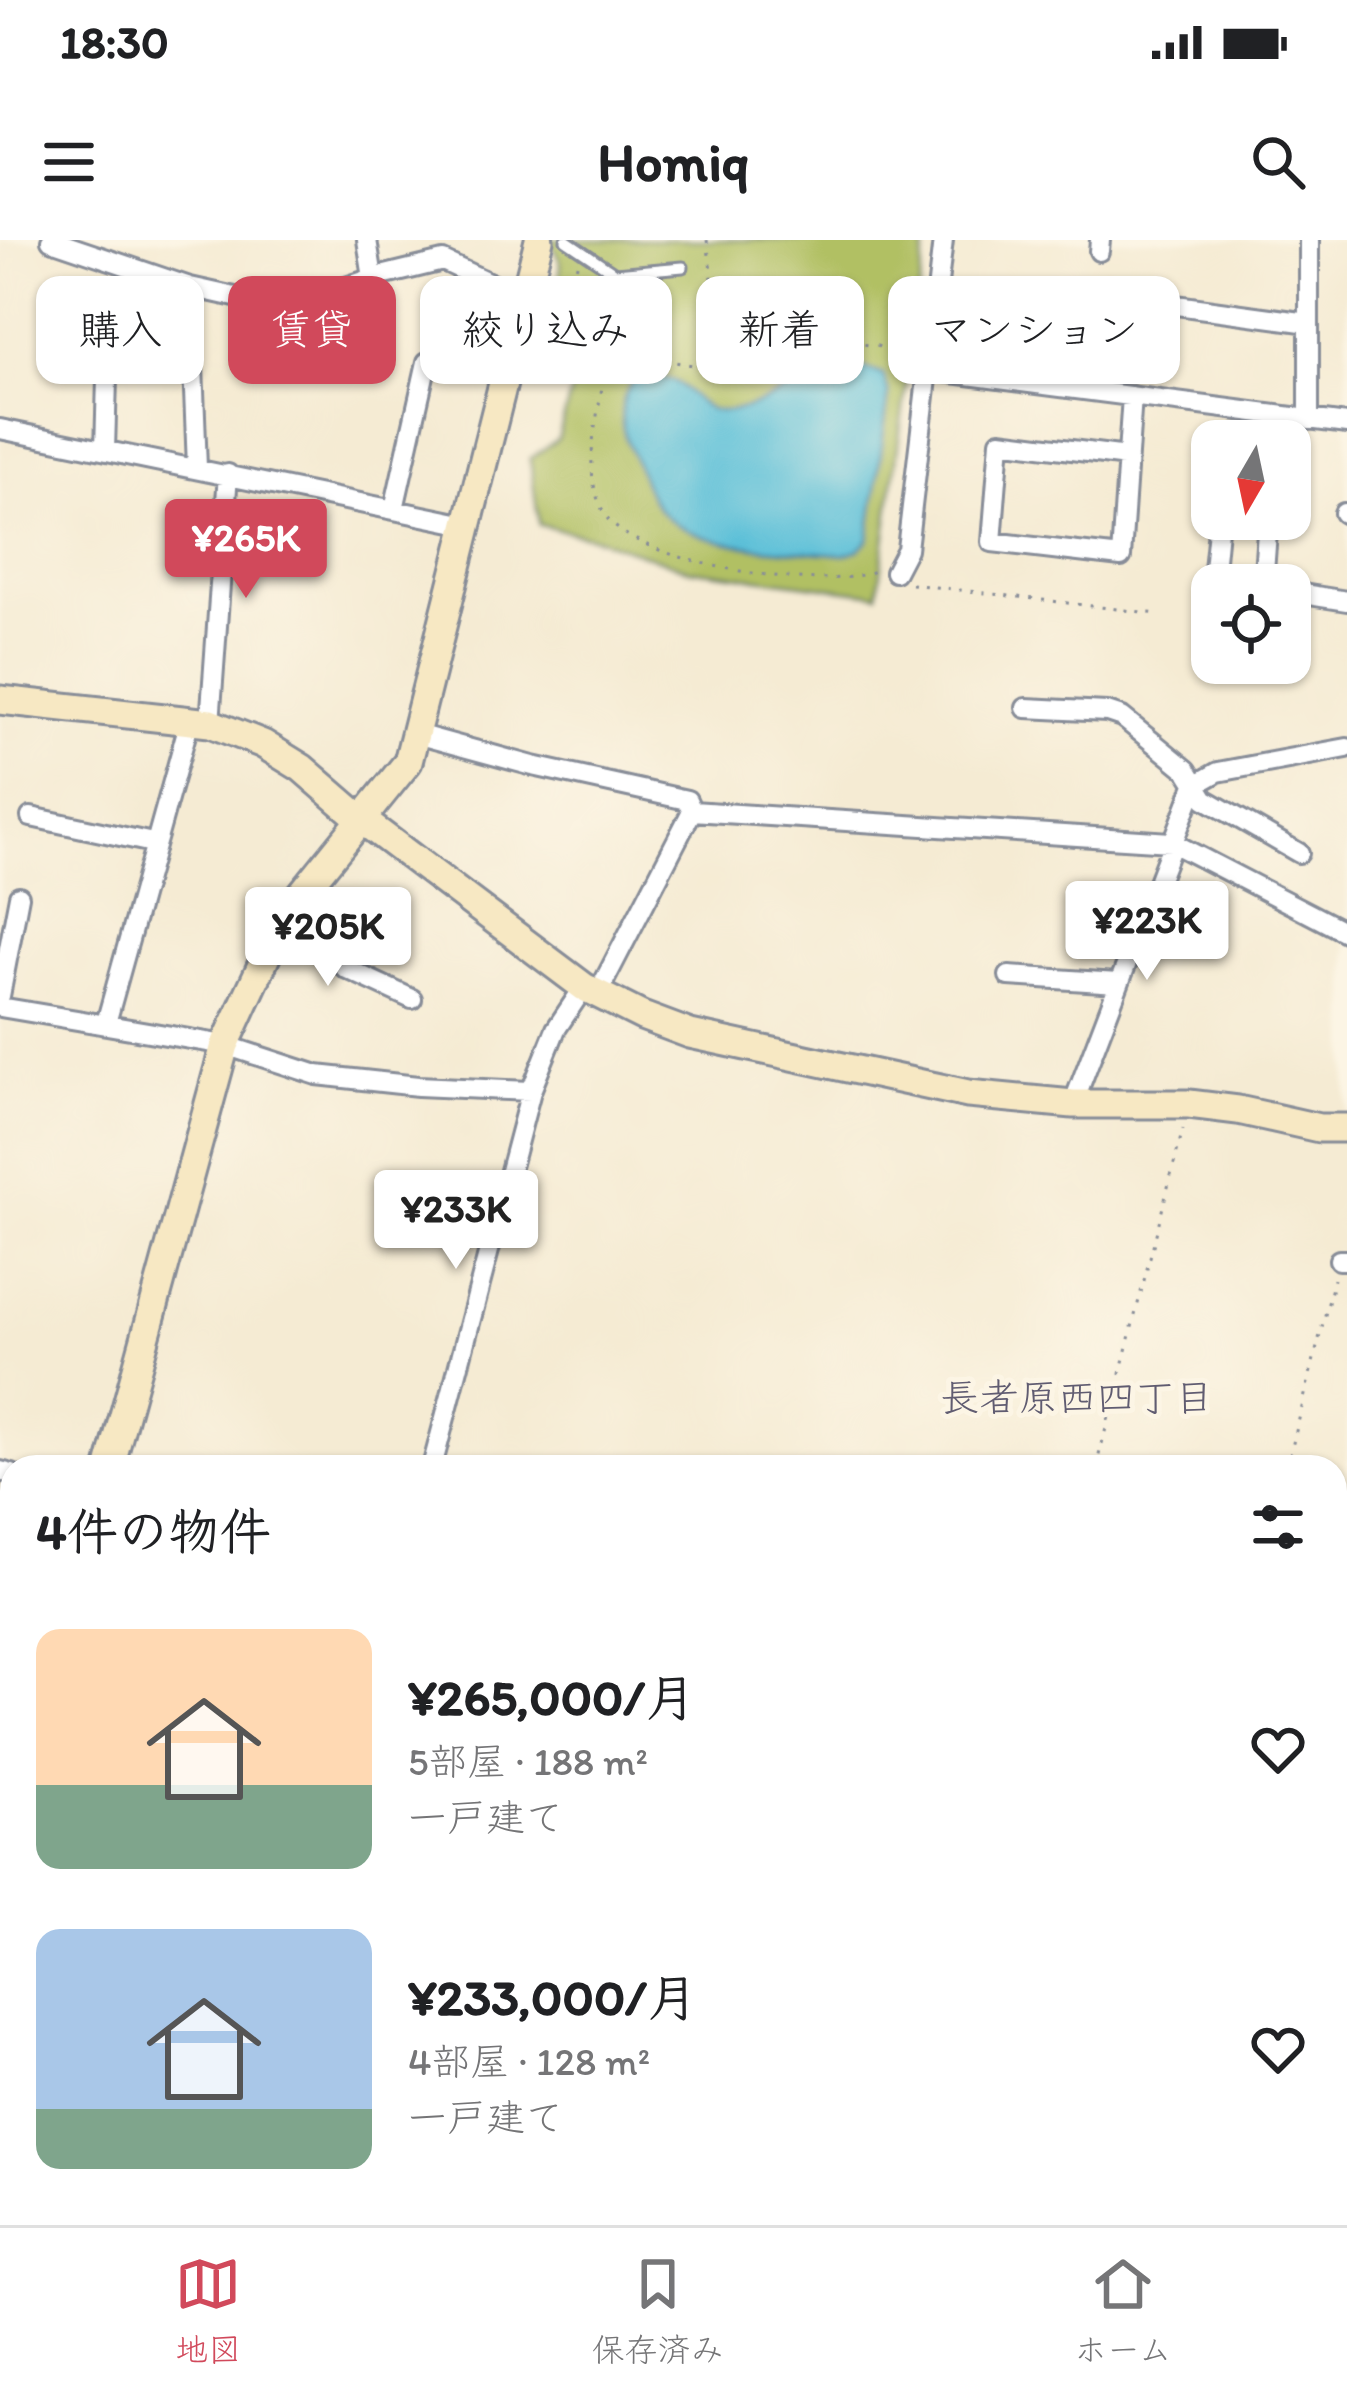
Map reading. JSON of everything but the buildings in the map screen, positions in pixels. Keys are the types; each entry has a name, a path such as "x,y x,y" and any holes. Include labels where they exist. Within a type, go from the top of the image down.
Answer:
{"street":[{"path":"51,240 160,276"},
{"path":"367,240 373,276"},
{"path":"530,276 539,240"},
{"path":"937,276 943,240"},
{"path":"1309,240 1309,419"},
{"path":"381,276 443,261 475,276"},
{"path":"1048,385 1059,307 1117,297 1309,323"},
{"path":"104,450 106,384"},
{"path":"194,384 197,468"},
{"path":"394,509 422,384"},
{"path":"113,1455 225,1045 286,913 396,782 408,761 503,384"},
{"path":"887,570 907,549 919,384"},
{"path":"1039,384 1347,424"},
{"path":"1127,458 1000,441 992,542 1120,557 1132,396"},
{"path":"1276,415 1276,420"},
{"path":"0,429 467,525"},
{"path":"106,1022 153,843 200,722 228,474"},
{"path":"1311,595 1347,601"},
{"path":"0,700 200,722 263,744 302,768 362,820 591,990 690,1034 968,1094 1073,1104 1190,1104 1319,1128 1347,1128"},
{"path":"1026,708 1122,717 1187,770 1205,799 1299,853"},
{"path":"416,734 532,766 687,800 692,811"},
{"path":"1073,1104 1196,785 1218,772 1347,748"},
{"path":"692,811 1171,842 1347,933"},
{"path":"435,1455 532,1091 556,1029 591,990 692,811"},
{"path":"31,817 153,843"},
{"path":"0,996 19,896"},
{"path":"286,913 336,938 339,961 345,968 412,999"},
{"path":"1009,976 1118,983"},
{"path":"0,1007 225,1045 317,1075 532,1091"}],"lane":[{"path":"566,240 615,273 683,267"}],"path":[{"path":"706,240 711,276"},
{"path":"574,276 581,248"},
{"path":"600,384 591,453 594,478 605,515 637,543 690,561 809,579 851,579 887,570 915,587 1158,614"},
{"path":"1099,1455 1190,1104"},
{"path":"1290,1455 1343,1260"}],"green space":[{"path":"549,240 926,240 921,276 888,276 888,384 906,384 878,594 688,569 593,537 539,525 530,459 558,439 573,384 672,384 672,276 559,276 561,263"}],"water":[{"path":"864,368 883,375 889,394 869,539 859,550 844,555 724,542 681,526 658,509 623,426 622,407 631,384 672,380 706,407 719,411 770,399 798,384 864,384"}],"district":[{"name":"長者原西四丁目","path":"1077,1397"}]}
